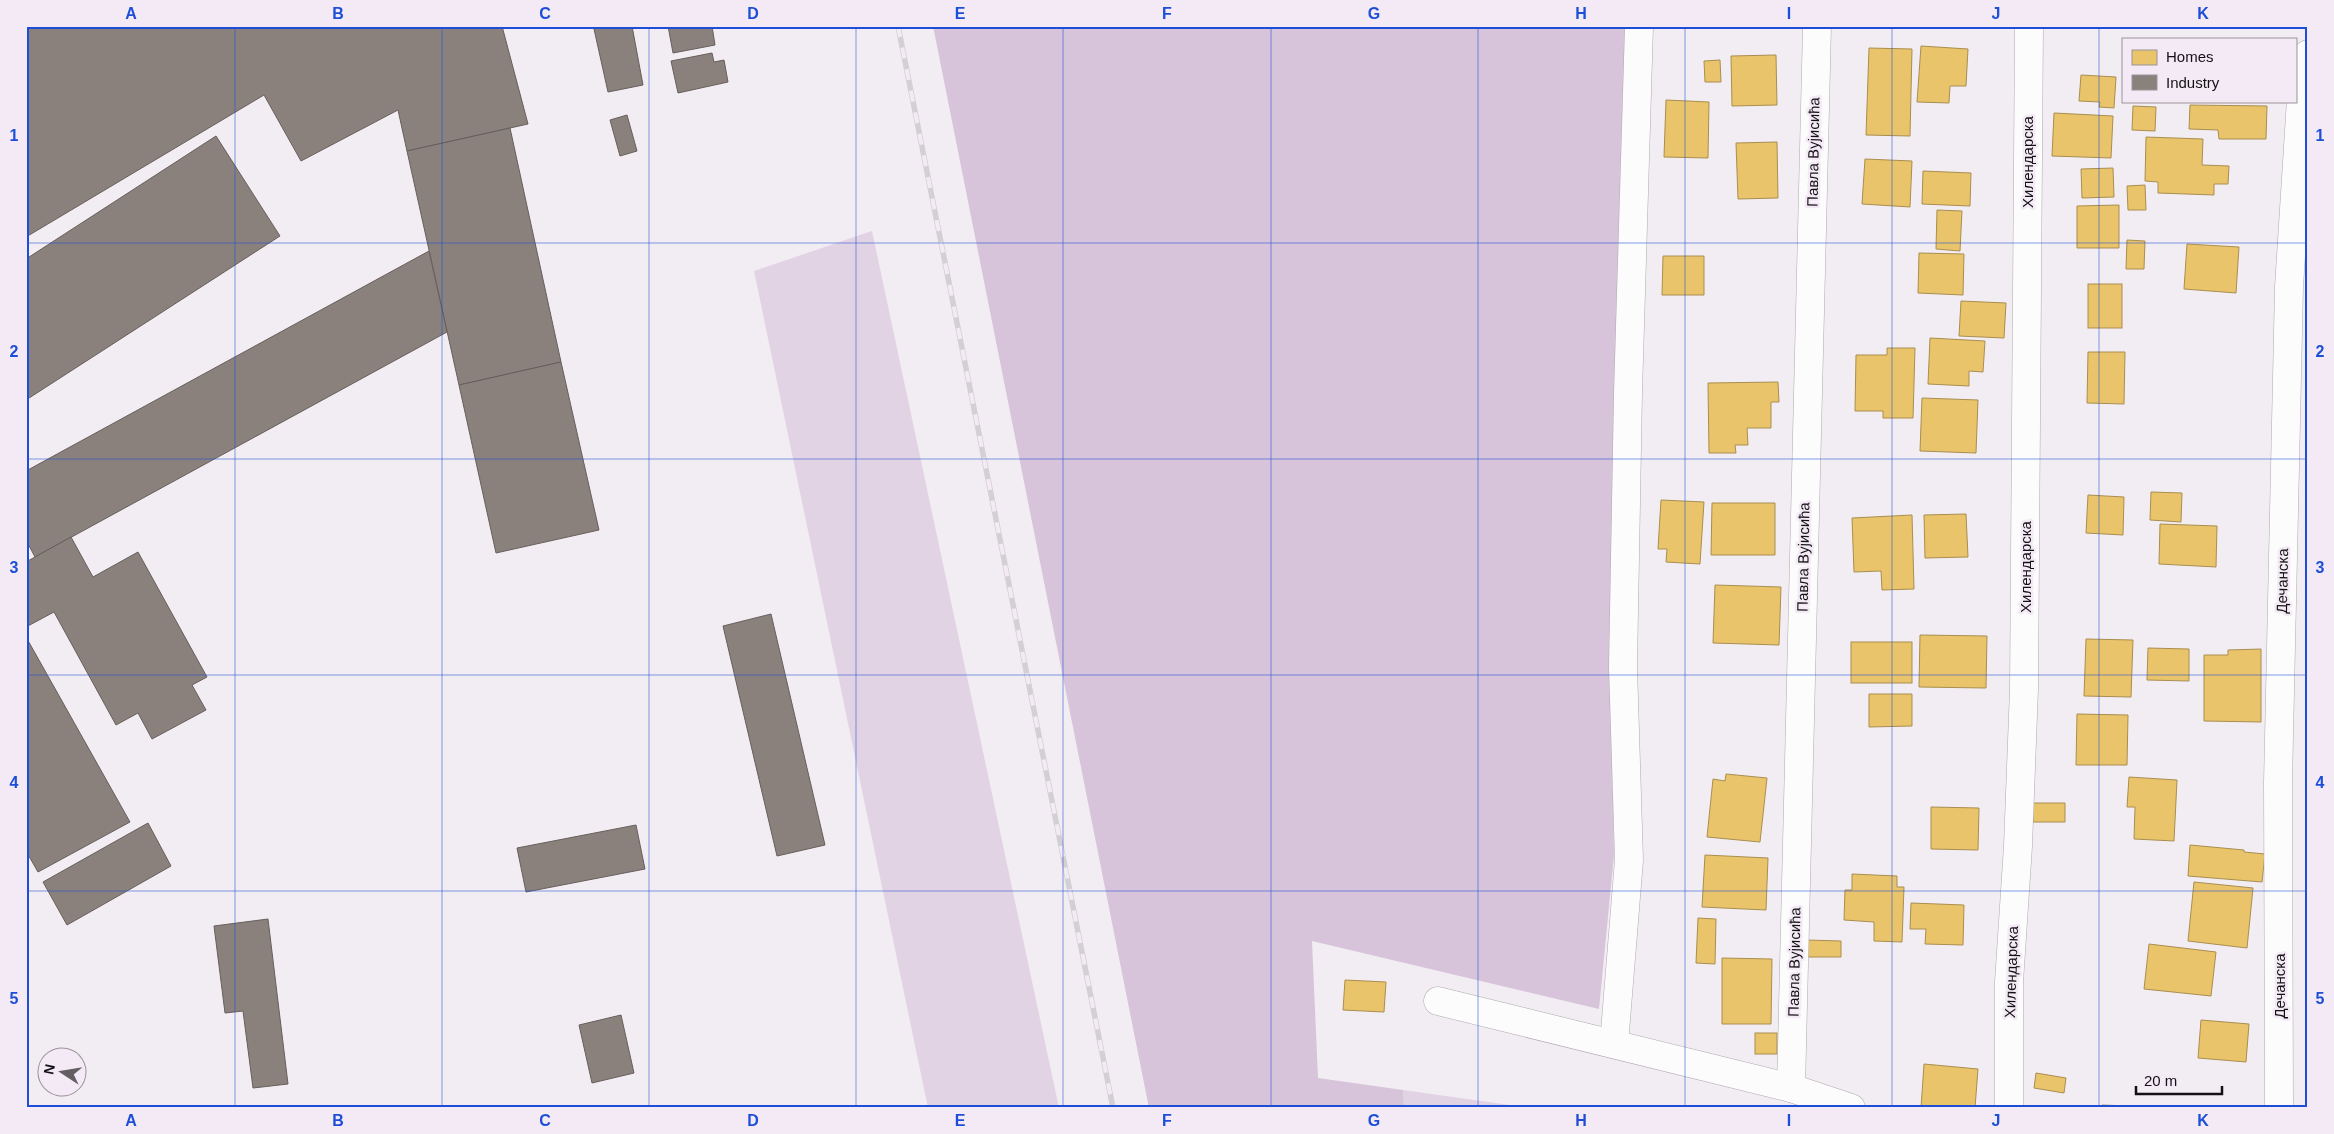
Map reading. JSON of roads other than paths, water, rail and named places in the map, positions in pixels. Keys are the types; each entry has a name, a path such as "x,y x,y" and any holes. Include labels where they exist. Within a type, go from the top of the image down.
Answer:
{"street":[{"path":"1614,1044 1629,860 1624,667 1628,393 1639,26"},
{"name":"Павла Вујисића","path":"1791,1088 1817,26"},
{"name":"Хилендарска","path":"2009,1108 2008,982 2018,846 2024,689 2029,26"},
{"name":"Дечанска","path":"2279,1108 2278,782 2289,287 2301,100 2308,54"},
{"path":"1438,1001 1791,1088 1851,1108"}],"railway":[{"path":"898,26 1113,1108"}]}
